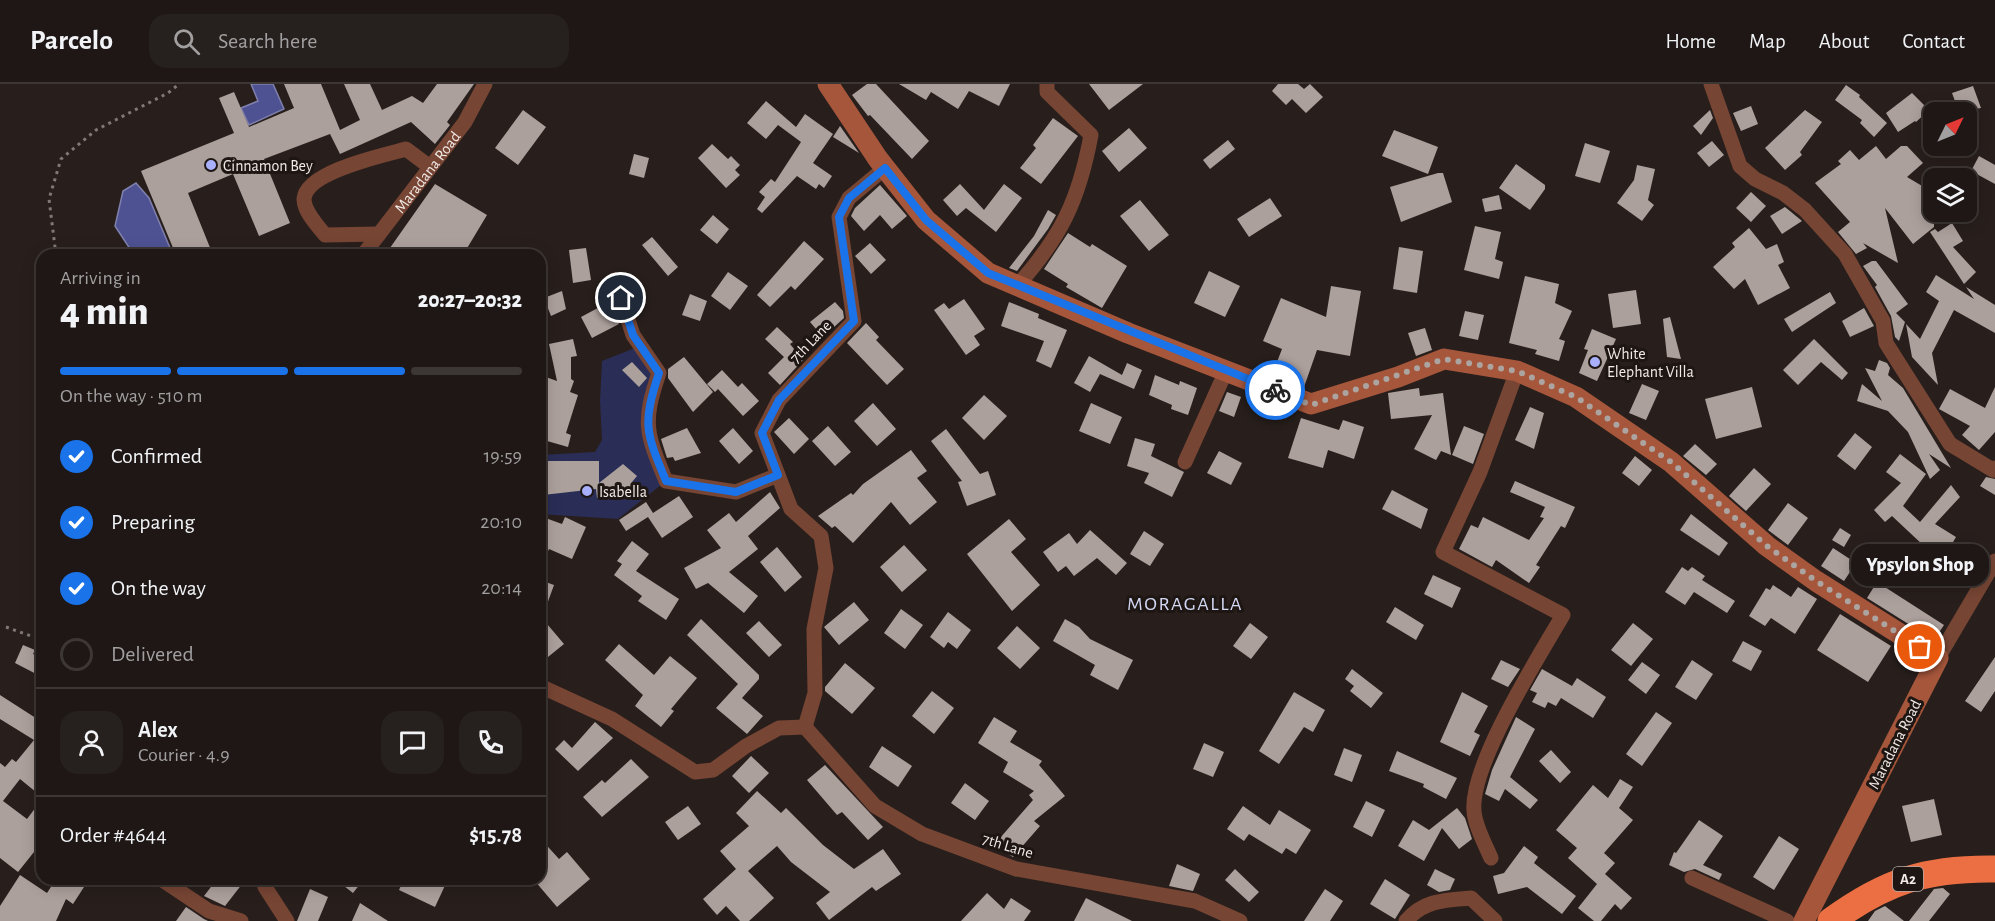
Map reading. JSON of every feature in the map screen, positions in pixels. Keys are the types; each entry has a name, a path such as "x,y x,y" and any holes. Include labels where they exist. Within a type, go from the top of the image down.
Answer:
{"highway":[{"name":"A2","path":"1831,921 1864,897 1919,875 1995,869"}],"street":[{"name":"Maradana Road","path":"368,249 465,122 485,84"},
{"path":"828,84 885,168 926,220 988,273 1017,286 1311,405 1444,359 1517,371 1576,397 1671,462 1767,546 1816,581 1938,658 1995,561"},
{"path":"1017,286 1046,254 1070,214 1090,135 1047,92 1047,84"},
{"path":"1711,84 1740,166 1755,179 1783,193 1804,210 1845,254 1883,321 1886,343 1950,444 1993,470 1995,468"},
{"path":"379,234 325,235 306,207 304,198 307,191 322,177 339,169 406,149 430,167"},
{"name":"7th Lane","path":"885,168 849,198 839,217 854,321 779,400 762,433 791,509 821,536 826,568 814,629 815,693 805,727 875,806 922,834 1016,869 1195,902 1240,921"},
{"path":"615,280 633,335 659,373 649,404 648,438 666,481 736,492 778,475"},
{"path":"1185,462 1226,371"},
{"path":"1491,858 1474,813 1474,789 1514,703 1563,615 1443,552 1480,472 1517,371"},
{"name":"Maradana Road","path":"1804,921 1938,658"},
{"path":"546,689 612,719 695,772 713,771 746,746 779,728 805,727"},
{"path":"1692,878 1787,921"},
{"path":"170,885 209,910 240,921"},
{"path":"264,885 287,921"},
{"path":"1406,921 1416,909 1437,901 1471,898 1495,921"}],"path":[{"path":"55,249 49,199 61,159 96,130 168,93 179,84"},
{"path":"6,627 36,638"}],"shaded area":[{"path":"251,84 273,84 284,109 249,125 241,108 258,101"},
{"path":"136,183 149,198 170,249 130,249 115,226 123,191"},
{"path":"640,346 659,373 649,404 666,481 618,519 546,514 546,455 595,452 602,440 600,401 602,361"}],"building":[{"name":"Cinnamon Bey","path":"284,84 321,84 340,130 360,120 344,84 370,84 382,110 412,96 423,103 437,84 474,84 447,122 450,125 435,144 411,122 340,154 330,134 264,159 290,223 259,236 233,174 188,193 211,249 174,249 141,171 234,133 219,98 234,92 249,127 294,108"},
{"path":"867,84 876,84 929,141 912,159 870,115 868,116 852,95"},
{"path":"899,84 1010,84 999,106 969,91 958,109 931,92 926,100"},
{"path":"1089,84 1143,84 1109,110"},
{"path":"1278,84 1298,84 1304,89 1310,84 1323,97 1306,113 1292,99 1286,105 1272,91"},
{"path":"1846,85 1860,95 1859,97 1887,123 1874,137 1860,123 1862,120 1835,100"},
{"path":"1973,86 1981,108 1977,109 1977,102 1955,102 1952,93"},
{"path":"1912,93 1923,104 1923,116 1898,132 1886,113"},
{"path":"766,101 796,127 805,114 833,134 813,163 832,176 824,188 819,184 816,189 797,176 762,213 757,209 765,197 759,192 771,179 775,182 801,142 778,125 766,139 747,123"},
{"path":"1751,106 1758,124 1741,131 1733,113"},
{"path":"523,110 546,127 518,165 495,148"},
{"path":"1710,110 1713,118 1701,135 1693,126"},
{"path":"1805,110 1822,122 1800,152 1802,155 1785,170 1765,148"},
{"path":"1053,118 1078,136 1041,184 1020,168 1036,148 1033,145"},
{"path":"840,126 859,153 833,137"},
{"path":"1129,128 1147,148 1119,172 1102,151"},
{"path":"1394,130 1438,147 1428,174 1382,156"},
{"path":"1228,140 1235,149 1210,169 1203,160"},
{"path":"1712,141 1724,155 1709,167 1697,153"},
{"path":"1585,143 1610,151 1600,183 1575,176"},
{"path":"712,144 728,159 731,156 740,165 735,170 740,175 726,188 698,158"},
{"path":"1876,146 1886,159 1901,146 1907,146 1923,163 1907,177 1923,186 1923,222 1934,222 1934,227 1913,244 1885,208 1898,263 1863,243 1867,248 1856,254 1838,232 1850,222 1815,183 1841,164 1838,161 1850,150 1859,160"},
{"path":"634,154 649,158 644,178 629,174"},
{"path":"1979,156 1995,165 1995,184 1977,174 1977,168 1973,168"},
{"path":"1516,164 1545,185 1545,189 1530,210 1499,188"},
{"path":"1637,165 1655,169 1648,200 1654,205 1642,221 1617,203 1634,180"},
{"path":"1443,173 1452,202 1401,222 1390,187"},
{"path":"435,184 487,215 467,249 389,249"},
{"path":"960,184 984,210 1004,184 1022,198 996,232 966,208 957,216 943,200"},
{"path":"880,185 907,216 892,229 880,215 864,231 851,216 855,208"},
{"path":"1751,192 1766,206 1751,222 1736,208"},
{"path":"1499,195 1502,209 1485,212 1482,199"},
{"path":"1270,198 1282,216 1249,237 1237,219"},
{"path":"1140,200 1169,235 1149,251 1120,216"},
{"path":"1785,207 1802,221 1782,234 1770,216"},
{"path":"1048,210 1056,215 1048,229 1017,271 1009,268 1034,236"},
{"path":"713,215 729,229 717,244 700,230"},
{"path":"1952,223 1963,241 1953,247 1976,272 1964,284 1930,232 1935,229 1938,232"},
{"path":"1475,226 1501,232 1495,259 1503,262 1499,279 1464,270"},
{"path":"1749,228 1766,249 1777,244 1784,262 1778,265 1790,288 1758,305 1745,279 1734,289 1713,267 1735,247 1732,243"},
{"path":"1068,233 1090,247 1092,244 1127,266 1102,308 1066,287 1068,284 1044,269"},
{"path":"652,237 678,267 668,276 642,245"},
{"path":"804,241 824,259 795,290 791,286 770,307 757,295"},
{"path":"870,243 886,260 871,274 855,256"},
{"path":"1399,247 1423,251 1417,293 1393,289"},
{"path":"586,248 591,280 573,283 569,250"},
{"path":"1876,261 1908,304 1896,313 1905,322 1899,341 1895,337 1891,316 1875,287 1877,285 1863,266"},
{"path":"1209,271 1240,286 1225,317 1194,303"},
{"path":"728,272 748,286 730,310 711,296"},
{"path":"1936,275 1974,299 1966,287 1995,305 1995,333 1954,310 1932,353 1938,385 1912,357 1906,324 1920,339 1939,301 1926,292"},
{"path":"1525,276 1559,284 1555,303 1572,311 1559,339 1565,341 1559,361 1535,354 1537,350 1509,343"},
{"path":"1331,286 1361,291 1350,356 1317,350 1304,387 1272,375 1282,349 1263,341 1281,298 1326,317"},
{"path":"1636,290 1641,324 1613,328 1608,294"},
{"path":"562,291 566,309 551,316 546,297"},
{"path":"1830,292 1836,303 1792,332 1784,319"},
{"path":"690,294 707,301 700,321 682,315"},
{"path":"964,299 985,329 974,336 980,345 966,355 934,310 944,303 949,309"},
{"path":"609,302 619,324 592,338 581,317"},
{"path":"835,302 843,311 844,318 823,337 810,322"},
{"path":"1009,302 1039,314 1038,318 1067,330 1051,368 1036,361 1044,341 1001,326"},
{"path":"1864,308 1874,326 1850,337 1842,321"},
{"path":"1465,311 1484,315 1478,340 1459,336"},
{"path":"1670,317 1681,359 1667,357 1663,319"},
{"path":"866,323 879,337 876,340 904,369 887,385 847,343"},
{"path":"777,327 793,342 790,344 803,360 780,385 768,373 784,357 765,339"},
{"path":"1425,328 1432,350 1416,356 1408,333"},
{"name":"White Elephant Villa","path":"1592,329 1616,339 1597,381 1579,373 1588,350 1584,349"},
{"path":"573,339 577,356 571,357 571,379 574,381 570,392 578,395 566,433 571,435 568,447 546,441 546,377 557,381 549,344"},
{"path":"1814,339 1848,373 1842,380 1821,362 1798,385 1783,370"},
{"path":"1089,356 1122,375 1127,363 1142,370 1134,389 1100,374 1090,392 1074,383"},
{"path":"684,357 713,392 693,412 668,378 668,369"},
{"path":"1879,360 1887,363 1890,368 1888,375 1903,388 1951,468 1929,454 1940,470 1930,479 1908,432 1888,411 1857,401 1862,384 1882,401 1865,368 1875,371"},
{"path":"632,362 647,378 639,387 622,370"},
{"path":"722,370 738,387 742,383 759,401 743,416 718,389 715,392 707,384"},
{"path":"1155,375 1179,385 1180,381 1197,388 1188,415 1171,409 1172,405 1149,395"},
{"path":"1642,384 1659,391 1646,420 1629,413"},
{"path":"1752,387 1762,427 1716,439 1705,399"},
{"path":"1995,387 1995,432 1979,450 1962,435 1970,426 1939,409 1950,389 1985,408"},
{"path":"1419,388 1420,396 1443,393 1451,455 1441,451 1436,460 1414,449 1432,415 1391,419 1388,393"},
{"path":"1227,392 1241,397 1234,417 1219,411"},
{"path":"984,395 1007,416 984,440 962,418"},
{"path":"873,403 896,429 877,446 854,421"},
{"path":"1091,403 1122,417 1110,444 1079,431"},
{"path":"1530,407 1544,413 1534,449 1515,440"},
{"path":"789,418 809,439 794,454 774,432"},
{"path":"1301,418 1339,430 1343,420 1364,427 1354,459 1328,450 1323,468 1288,458"},
{"path":"828,426 851,452 835,466 812,441"},
{"path":"1464,426 1484,434 1473,464 1452,455"},
{"path":"687,428 701,453 675,461 673,457 667,458 661,439"},
{"path":"733,428 753,451 739,464 719,441"},
{"path":"946,429 980,474 988,471 996,495 967,506 958,482 962,481 931,441"},
{"path":"1855,433 1872,447 1855,470 1837,456"},
{"path":"1135,438 1155,444 1151,456 1184,472 1172,497 1144,483 1149,473 1127,466"},
{"path":"1695,444 1717,464 1706,475 1683,456"},
{"path":"911,450 927,471 917,478 937,502 910,525 891,502 853,543 835,526 832,528 818,516 851,493 853,495 863,484"},
{"path":"1219,451 1242,463 1231,485 1207,473"},
{"path":"1900,454 1926,474 1903,506 1920,522 1951,485 1960,497 1935,524 1956,537 1949,549 1976,567 1966,584 1919,555 1924,546 1892,516 1885,522 1874,510 1901,483 1886,472"},
{"path":"1635,456 1652,470 1639,486 1622,473"},
{"path":"546,461 599,461 599,483 623,464 637,476 632,482 640,493 597,498 596,489 546,495"},
{"path":"1754,468 1771,484 1746,511 1729,496"},
{"path":"1986,477 1995,479 1995,495 1980,486"},
{"path":"1515,481 1575,507 1565,528 1561,526 1536,565 1540,567 1529,583 1496,560 1492,567 1459,549 1471,525 1478,528 1483,517 1529,540 1544,518 1540,517 1545,507 1510,492"},
{"path":"1392,490 1428,509 1421,529 1382,509"},
{"path":"770,492 780,508 748,536 758,549 729,572 758,596 744,613 708,583 696,589 684,568 721,548 707,530 729,513 736,522"},
{"path":"679,496 693,517 662,538 648,517 626,531 619,520 646,502 653,513"},
{"path":"1788,503 1808,518 1788,545 1768,530"},
{"path":"1691,514 1728,543 1719,556 1680,530"},
{"path":"565,517 586,527 572,559 549,549 546,556 546,518 562,524"},
{"path":"1009,519 1026,539 1011,552 1040,585 1012,611 967,554"},
{"path":"1840,528 1851,535 1844,547 1832,540"},
{"path":"1090,530 1127,563 1116,575 1097,558 1074,576 1066,566 1058,572 1043,552 1069,533 1077,544"},
{"path":"1144,531 1164,544 1150,566 1130,554"},
{"path":"632,541 649,554 636,571 679,599 666,620 638,601 642,596 614,575 622,564 617,561"},
{"path":"904,545 927,570 902,592 880,567"},
{"path":"777,547 802,577 785,592 760,562"},
{"path":"1833,548 1856,563 1844,581 1821,566"},
{"path":"1682,567 1688,571 1692,567 1705,576 1702,580 1735,601 1727,613 1694,592 1685,605 1665,592"},
{"path":"1433,575 1461,588 1452,608 1424,594"},
{"path":"546,582 554,585 546,607"},
{"path":"1877,582 1944,625 1934,640 1867,598"},
{"path":"1773,585 1791,597 1798,587 1817,599 1795,634 1771,618 1765,626 1749,616 1766,588 1770,590"},
{"path":"854,602 869,620 839,645 824,627"},
{"path":"1395,607 1424,625 1416,640 1386,622"},
{"path":"901,609 923,625 905,649 884,633"},
{"path":"948,612 971,630 957,649 948,642 944,648 930,637"},
{"path":"1840,614 1891,646 1868,682 1817,650"},
{"path":"701,619 759,675 759,679 742,698 763,716 747,734 716,708 738,684 687,635"},
{"path":"1065,619 1079,627 1090,639 1133,660 1118,690 1090,675 1095,665 1053,641"},
{"path":"759,621 782,645 769,657 746,633"},
{"path":"546,623 564,644 548,657 546,655"},
{"path":"1250,623 1268,637 1251,659 1233,646"},
{"path":"1633,623 1653,639 1631,666 1611,650"},
{"path":"1017,626 1040,648 1020,669 997,648"},
{"path":"1743,641 1762,651 1751,671 1732,661"},
{"path":"619,644 654,675 670,656 697,678 671,709 674,711 661,727 635,706 643,695 605,660"},
{"path":"23,645 35,650 33,654 36,655 36,674 15,663"},
{"path":"1995,657 1995,691 1981,712 1965,701"},
{"path":"1501,660 1520,669 1508,687 1491,679"},
{"path":"1692,660 1713,674 1696,700 1675,687"},
{"path":"1642,662 1660,675 1646,694 1628,680"},
{"path":"845,663 875,688 852,714 825,691 825,687"},
{"path":"1352,669 1383,693 1371,708 1350,691 1354,686 1345,679"},
{"path":"1542,669 1572,686 1577,678 1606,697 1593,718 1561,698 1556,706 1548,702 1545,708 1532,702 1537,693 1530,690"},
{"path":"932,691 954,708 934,734 912,716"},
{"path":"1294,692 1325,710 1313,732 1304,727 1279,764 1259,751"},
{"path":"1462,692 1488,706 1474,732 1480,735 1470,756 1440,742"},
{"path":"0,695 36,718 36,792 20,779 3,801 27,819 36,807 36,850 18,872 0,858 0,763 5,767 12,759 16,762 34,740 0,719"},
{"path":"1656,712 1672,723 1642,766 1626,754"},
{"path":"994,717 1017,731 1010,742 1042,761 1039,765 1065,796 1034,821 1040,826 1013,857 994,845 1033,800 1029,795 1034,791 1003,772 1008,762 978,743"},
{"path":"1516,717 1535,729 1510,777 1538,800 1530,809 1505,789 1499,801 1485,794 1492,770"},
{"path":"595,722 613,738 578,771 555,749 564,740 572,748"},
{"path":"1204,743 1224,752 1213,777 1193,769"},
{"path":"882,746 912,766 898,787 869,767"},
{"path":"1344,748 1362,755 1352,782 1334,775"},
{"path":"1551,750 1571,772 1560,783 1539,761"},
{"path":"1397,751 1457,778 1446,799 1423,787 1424,784 1389,771"},
{"path":"751,756 769,773 749,793 732,776"},
{"path":"631,759 649,777 602,817 583,797 602,780 605,783"},
{"path":"825,765 883,827 868,840 842,812 837,815 807,780"},
{"path":"1620,779 1633,787 1619,808 1633,820 1604,853 1615,863 1605,874 1632,898 1621,910 1615,904 1601,921 1594,921 1578,908 1597,884 1568,858 1577,848 1556,830 1593,785 1608,798"},
{"path":"965,783 989,801 975,820 951,803"},
{"path":"757,791 781,813 786,808 823,845 854,869 883,849 901,874 876,891 872,887 829,920 816,903 830,892 791,862 777,846 748,871 774,898 749,921 740,921 726,906 717,915 703,899 736,869 720,851 749,826 736,813"},
{"path":"1934,799 1942,835 1911,842 1902,806"},
{"path":"1366,801 1385,810 1372,837 1353,827"},
{"path":"688,806 701,824 678,840 665,822"},
{"path":"1243,806 1270,825 1279,810 1311,830 1296,854 1286,848 1282,854 1249,834 1244,841 1227,829"},
{"path":"1457,808 1465,818 1472,839 1459,849 1442,828 1424,861 1398,846 1413,820 1429,830"},
{"path":"1699,820 1723,836 1703,865 1722,874 1719,880 1695,869 1684,872 1669,865 1674,852 1676,853"},
{"path":"1779,836 1799,849 1774,890 1753,877"},
{"path":"546,845 559,859 567,852 590,879 557,907 538,885 546,885"},
{"path":"1524,846 1538,857 1534,863 1576,896 1562,914 1527,887 1498,894 1493,876 1504,873"},
{"path":"1177,864 1200,874 1193,891 1169,886"},
{"path":"1235,869 1259,892 1249,902 1225,880"},
{"path":"1435,869 1455,879 1450,890 1439,892 1427,885"},
{"path":"20,875 47,893 52,885 81,885 84,887 73,904 66,899 56,921 0,921 0,906"},
{"path":"1385,879 1410,895 1395,919 1370,904"},
{"path":"212,885 241,885 225,906 204,896"},
{"path":"343,885 359,885 353,893"},
{"path":"401,885 445,885 435,907 399,890"},
{"path":"1943,888 1950,894 1929,921 1909,921 1934,889"},
{"path":"310,889 328,897 318,921 297,921"},
{"path":"1325,889 1343,901 1330,921 1304,921"},
{"path":"987,893 1004,909 1011,898 1031,911 1024,921 961,921"},
{"path":"1086,898 1132,921 1074,921"},
{"path":"360,903 388,921 352,921"},
{"path":"1885,906 1904,921 1868,921 1875,911"},
{"path":"186,907 204,919 208,921 176,921"}],"way so far":[{"path":"1275,390 1311,405 1398,377 1444,359 1517,371 1576,397 1671,462 1767,546 1816,581 1920,647"}],"place":[{"name":"Cinnamon Bey","path":"211,165"},
{"name":"White Elephant Villa","path":"1595,362"},
{"name":"Isabella","path":"587,491"},
{"name":"Ypsylon Shop","path":"1920,647"}],"district":[{"name":"MORAGALLA","path":"1185,603"}],"route":[{"path":"621,298 633,335 659,373 649,404 648,438 666,481 736,492 778,475 762,433 779,400 854,321 849,272 839,217 849,198 885,168 926,220 988,273 1128,333 1275,390"}]}
